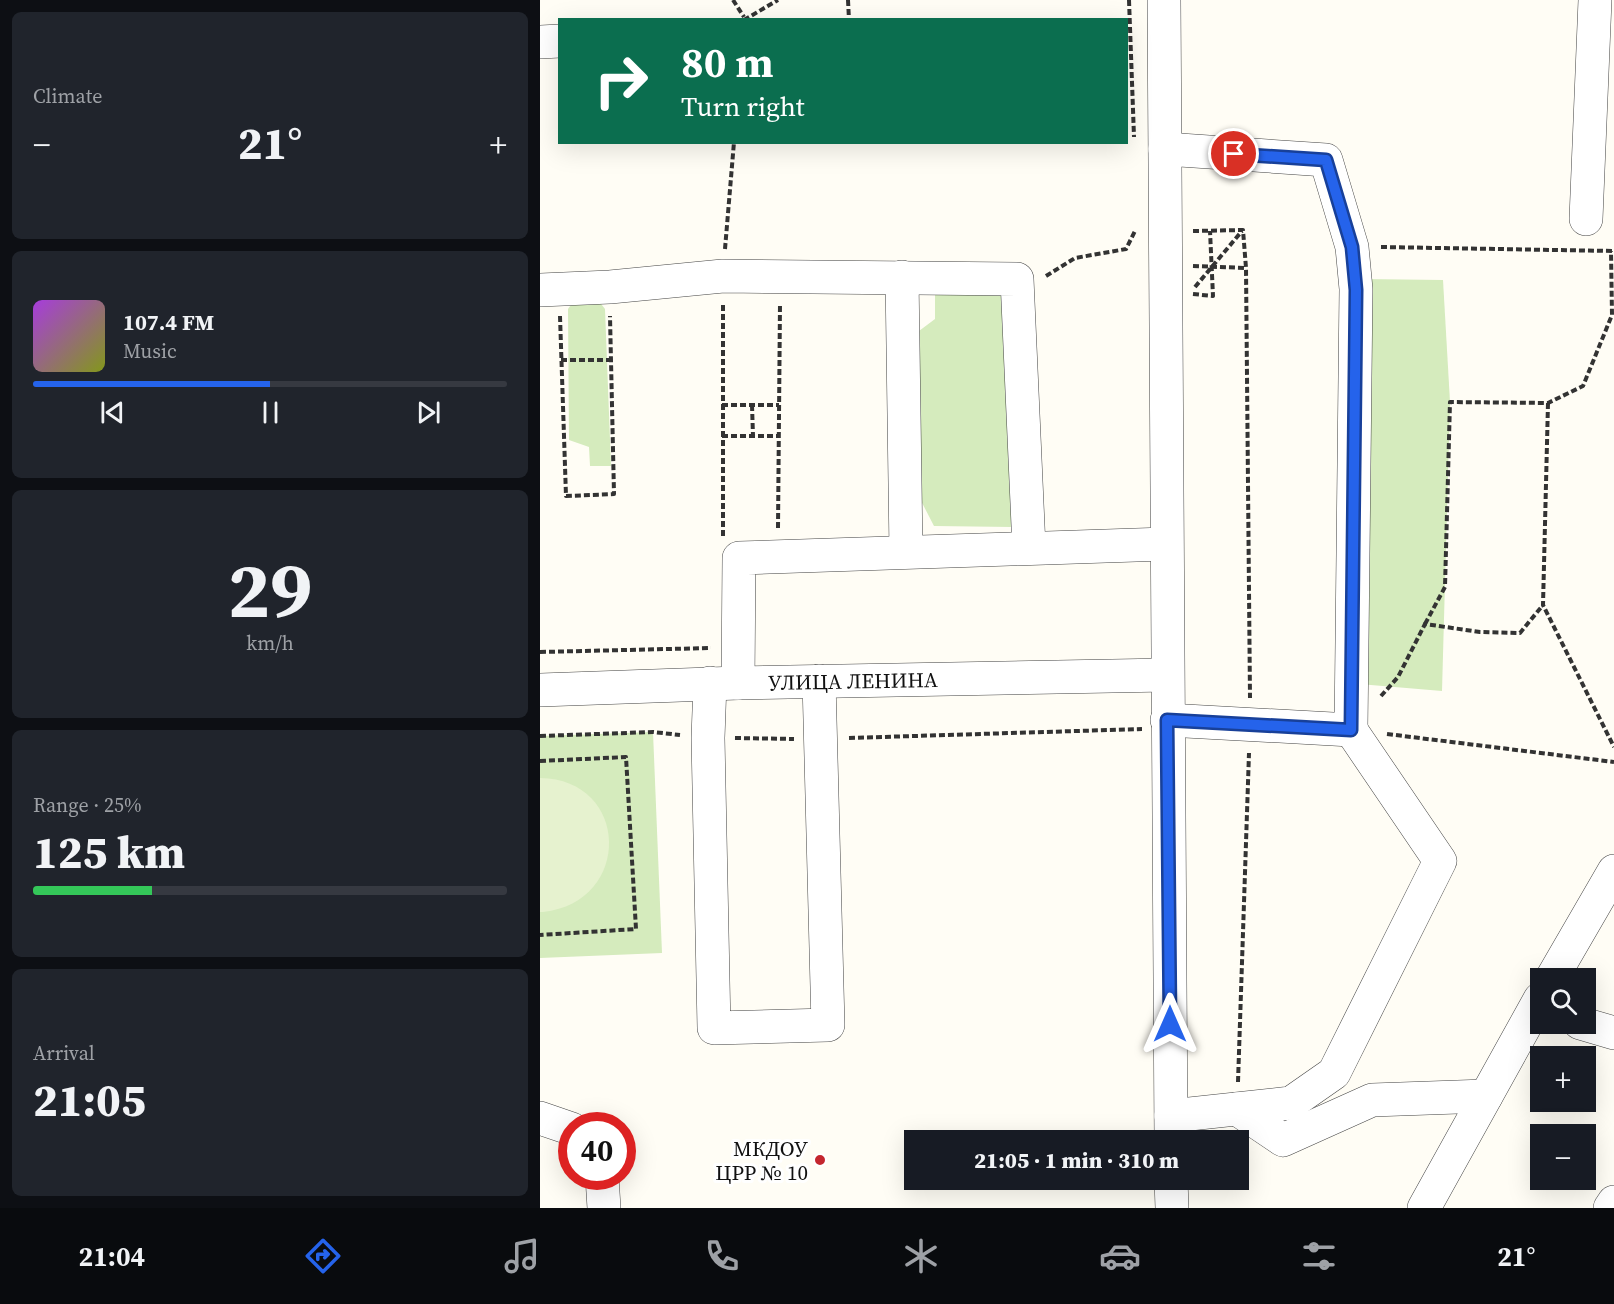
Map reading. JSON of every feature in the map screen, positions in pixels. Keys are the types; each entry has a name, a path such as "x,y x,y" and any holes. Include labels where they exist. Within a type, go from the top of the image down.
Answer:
{"street":[{"path":"1149,149 1326,160 1352,247 1356,290 1351,730 1440,861 1334,1073 1291,1103 1237,1109 1171,1128 1166,544 1149,149 1164,0"},
{"path":"1586,219 1595,0"},
{"path":"540,42 558,41"},
{"path":"549,290 610,287 723,276 1017,279 1029,548"},
{"path":"902,278 906,551"},
{"path":"819,681 828,1025 714,1028 708,738 724,683 738,647 739,558 1166,544"},
{"name":"УЛИЦА ЛЕНИНА","path":"540,690 724,683 1167,675"},
{"path":"1167,724 1250,724 1351,730"},
{"path":"1558,968 1614,871"},
{"path":"1424,1208 1530,1020"},
{"path":"1596,1028 1614,1033"},
{"path":"1237,1109 1283,1140 1372,1100 1486,1096"},
{"path":"540,1118 558,1124"},
{"path":"603,1190 604,1208"},
{"path":"1171,1190 1172,1208"},
{"path":"1610,1208 1614,1202"}],"path":[{"path":"733,0 744,18 778,0"},
{"path":"848,0 849,18"},
{"path":"1129,0 1149,149"},
{"path":"734,144 723,276 721,534 739,558"},
{"path":"1017,279 1044,277 1075,258 1126,249 1137,228"},
{"path":"1192,243 1191,231 1242,230"},
{"path":"1193,289 1242,230"},
{"path":"1237,1109 1250,724 1246,268 1242,230"},
{"path":"1192,255 1193,296 1213,296 1210,231"},
{"path":"1351,730 1398,677 1445,587 1450,402 1548,403 1583,386 1612,315 1612,251 1352,247"},
{"path":"1192,266 1246,268"},
{"path":"778,556 780,276"},
{"path":"549,290 561,360 566,496 614,494 610,287"},
{"path":"561,360 611,360"},
{"path":"1548,403 1543,605 1614,747"},
{"path":"722,405 779,405"},
{"path":"752,405 753,436"},
{"path":"722,436 779,436"},
{"path":"1425,624 1480,632 1520,633 1543,605"},
{"path":"540,652 738,647"},
{"path":"540,736 653,732 708,738 821,739 1167,724"},
{"path":"1351,730 1614,762"},
{"path":"540,761 626,757 636,929 540,934"}],"green space":[{"path":"1363,279 1443,280 1450,402 1442,691 1359,684"},
{"path":"935,284 1013,285 1012,527 934,526 918,495 911,337 935,319"},
{"path":"598,300 605,309 611,466 590,466 589,447 569,440 568,309 573,302"},
{"path":"653,732 662,953 540,958 540,736"},
{"path":"540,778 570,784 591,798 604,818 609,842 605,865 593,887 572,903 543,912 540,912"}],"place":[{"name":"МКДОУ ЦРР № 10","path":"820,1160"}],"route":[{"path":"1170,1024 1167,720 1351,730 1356,290 1352,247 1326,160 1234,154"}]}
